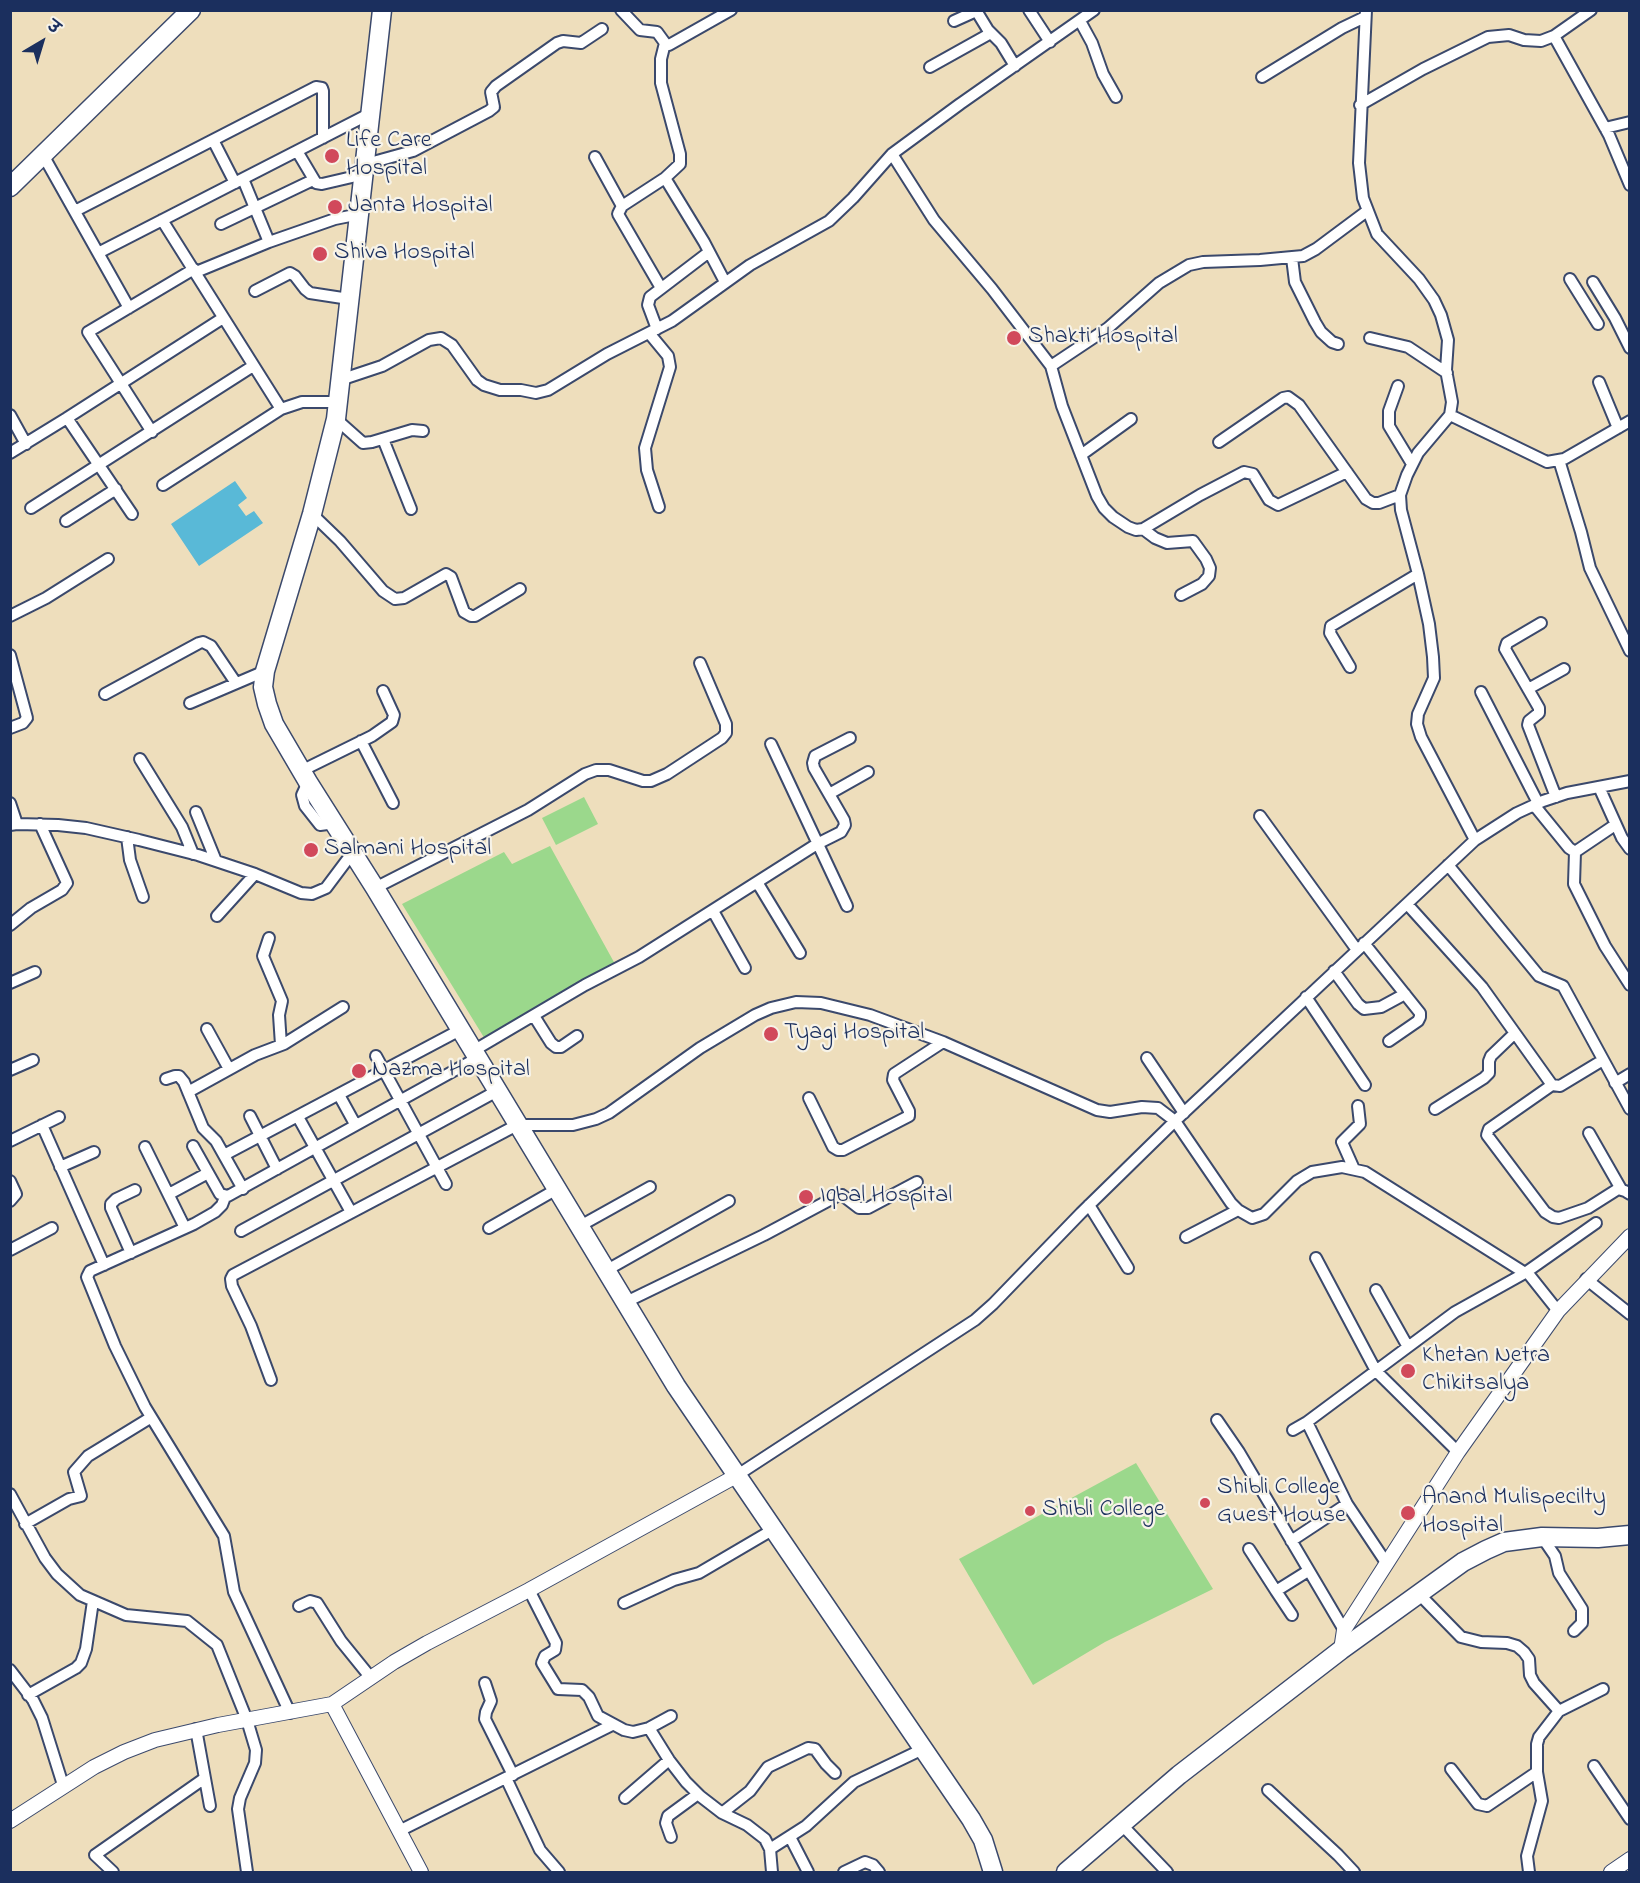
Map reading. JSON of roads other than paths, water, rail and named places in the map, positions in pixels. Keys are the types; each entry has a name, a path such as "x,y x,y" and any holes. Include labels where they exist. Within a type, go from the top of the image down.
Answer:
{"highway":[{"path":"10,187 191,10"},
{"path":"382,10 337,411 312,514 265,671 263,687 267,704 274,724 305,777 375,888 676,1386 971,1819 983,1840 993,1872"},
{"path":"1066,1872 1179,1775 1341,1650 1463,1562 1504,1542 1542,1537 1598,1538 1629,1535"},
{"path":"1598,1538 1629,1545"}],"street":[{"path":"621,10 640,30 657,32 669,45 731,10"},
{"path":"1029,10 1050,42"},
{"path":"340,380 382,366 429,340 441,338 452,345 477,380 484,385 500,390 536,393 548,390 607,354 688,311 725,282 829,221 892,154 1094,10"},
{"path":"1360,105 1423,69 1488,37 1499,34 1541,41 1554,36 1591,10"},
{"path":"954,21 977,12 1015,66"},
{"path":"1262,77 1365,13"},
{"path":"1365,13 1359,178 1363,198 1377,234 1383,243 1414,274 1434,300 1448,340 1447,373 1452,402 1450,415 1418,453 1400,495 1401,510 1429,624 1434,671 1432,684 1418,714 1418,729 1475,840"},
{"path":"1080,21 1092,43 1103,74 1116,97"},
{"path":"297,151 313,180 322,184 413,151 489,111 494,105 491,93 495,86 557,43 563,41 581,43 602,29"},
{"path":"930,68 991,33"},
{"path":"1554,36 1605,128 1629,185"},
{"path":"661,288 619,218 619,210 678,168 681,160 661,83 665,43"},
{"path":"75,212 316,87 322,88 323,91 323,138"},
{"path":"98,253 371,113"},
{"path":"1605,128 1629,122"},
{"path":"213,140 255,208 269,242"},
{"path":"892,154 934,220 992,289 1051,366 1062,406 1097,496 1113,517 1128,527 1136,530 1143,529 1244,472 1253,474 1269,500 1278,505 1347,472"},
{"path":"43,155 129,308"},
{"path":"595,157 622,206"},
{"path":"665,178 725,282"},
{"path":"221,224 313,180"},
{"path":"1051,366 1108,328 1159,283 1189,265 1210,261 1292,258 1310,253 1367,211"},
{"path":"152,432 119,384 88,332 195,271 335,219 360,214"},
{"path":"162,220 281,409"},
{"path":"659,507 646,470 645,448 670,367 668,357 653,331 648,301 661,288 709,252"},
{"path":"1292,258 1295,282 1315,322 1321,332 1338,344"},
{"path":"255,291 290,273 310,293 349,300"},
{"path":"1570,279 1598,324"},
{"path":"1593,282 1629,348"},
{"path":"1591,312 1606,304"},
{"path":"10,453 223,318"},
{"path":"1370,338 1408,347 1447,373"},
{"path":"31,508 253,366"},
{"path":"1599,382 1618,428"},
{"path":"1398,386 1389,411 1389,426 1412,464"},
{"path":"1219,442 1282,398 1288,397 1299,405 1369,502 1379,503 1400,495"},
{"path":"163,485 281,409 302,402 337,411 363,443 412,430 423,431"},
{"path":"10,415 26,444"},
{"path":"1450,415 1547,462 1559,460 1593,444 1629,421"},
{"path":"68,418 132,514"},
{"path":"1081,455 1131,419"},
{"path":"383,439 411,509"},
{"path":"1559,460 1590,568 1629,651"},
{"path":"66,521 116,489"},
{"path":"312,514 340,541 378,586 395,599 404,598 446,574 452,577 464,612 475,616 520,589"},
{"path":"1143,529 1167,543 1193,541 1206,559 1210,568 1209,576 1202,584 1181,595"},
{"path":"10,616 46,598 108,559"},
{"path":"1350,667 1330,633 1331,626 1418,574"},
{"path":"1541,623 1505,646 1506,652 1539,711 1529,721 1528,727 1556,797"},
{"path":"105,694 203,642 211,646 236,683"},
{"path":"10,728 23,723 27,718 11,659"},
{"path":"375,888 528,810 585,774 596,770 609,770 651,782 722,738 726,733 726,724 700,663"},
{"path":"1528,689 1564,669"},
{"path":"190,703 265,671"},
{"path":"305,777 387,727 394,718 383,691"},
{"path":"1481,692 1536,804 1569,848 1575,852"},
{"path":"290,1713 234,1592 224,1536 150,1418 115,1346 88,1281 88,1273 215,1212 222,1205 225,1197 243,1189 399,1099 585,984 639,957 817,844 841,832 845,825 814,768 813,759 850,738"},
{"path":"361,741 393,803"},
{"path":"771,744 847,906"},
{"path":"140,759 182,827 193,854"},
{"path":"829,794 868,772"},
{"path":"10,1821 63,1785 124,1752 155,1740 196,1729 332,1704 427,1643 529,1590 736,1476 975,1320 1001,1297 1089,1205 1180,1117 1475,840 1517,813 1536,804 1556,797 1629,782"},
{"path":"1599,787 1615,825 1629,849"},
{"path":"10,803 14,825 40,824 86,828 127,837 216,861 255,874 290,890 312,894 326,888 353,852"},
{"path":"196,812 216,861"},
{"path":"1260,816 1360,946 1420,1013 1420,1019 1389,1041"},
{"path":"10,926 32,908 62,891 67,883 40,824"},
{"path":"1575,852 1615,825"},
{"path":"127,837 130,860 143,897"},
{"path":"1575,852 1574,884 1605,946 1629,985"},
{"path":"1448,865 1539,976 1563,986 1629,1109"},
{"path":"217,916 255,874"},
{"path":"757,882 800,953"},
{"path":"1407,904 1482,987 1552,1084 1560,1086 1603,1060"},
{"path":"713,910 745,968"},
{"path":"269,938 263,956 282,1001 279,1015 282,1045"},
{"path":"1334,971 1358,1004 1364,1008 1381,1007 1405,994"},
{"path":"10,983 35,972"},
{"path":"1306,997 1365,1085"},
{"path":"271,1380 231,1279 233,1275 517,1125 573,1125 609,1113 721,1034 755,1014 786,1004 821,1003 844,1007 943,1042 1097,1110 1110,1112 1151,1106 1180,1117"},
{"path":"188,1092 255,1055 282,1045 343,1007"},
{"path":"534,1016 556,1047 561,1047 577,1036"},
{"path":"207,1029 229,1070"},
{"path":"224,1155 460,1030"},
{"path":"1435,1109 1484,1078 1489,1073 1491,1056 1515,1033"},
{"path":"809,1098 833,1147 843,1150 909,1116 909,1111 893,1080 894,1074 943,1042"},
{"path":"376,1056 446,1184"},
{"path":"1146,1058 1222,1191 1238,1210 1252,1218 1258,1217 1269,1210 1305,1176 1327,1169 1342,1167 1365,1172 1525,1273 1527,1272 1558,1311"},
{"path":"10,1070 33,1060"},
{"path":"1615,1083 1629,1074"},
{"path":"166,1079 179,1076 184,1082 203,1128 216,1142 243,1189"},
{"path":"1552,1084 1490,1129 1487,1135 1545,1212 1553,1217 1559,1218 1588,1208 1613,1191 1625,1192"},
{"path":"242,1231 497,1091"},
{"path":"339,1095 355,1124"},
{"path":"1354,1169 1342,1142 1360,1124 1358,1106"},
{"path":"250,1116 277,1169"},
{"path":"11,1139 58,1117"},
{"path":"298,1117 351,1212"},
{"path":"42,1125 104,1265"},
{"path":"1590,1133 1625,1192"},
{"path":"194,1146 220,1194 225,1197"},
{"path":"145,1147 185,1228"},
{"path":"60,1167 94,1152"},
{"path":"169,1194 208,1173"},
{"path":"10,1181 16,1194 10,1201"},
{"path":"626,1302 764,1235 837,1196 845,1197 859,1208 868,1208 917,1182"},
{"path":"580,1226 650,1187"},
{"path":"489,1228 557,1189"},
{"path":"131,1253 111,1204 135,1190"},
{"path":"607,1270 729,1201"},
{"path":"1089,1205 1128,1268"},
{"path":"1186,1237 1238,1210"},
{"path":"1293,1430 1455,1312 1525,1273 1596,1222"},
{"path":"10,1250 52,1228"},
{"path":"1341,1650 1344,1630 1458,1452 1558,1311 1629,1236"},
{"path":"1316,1258 1376,1371 1458,1452"},
{"path":"1586,1280 1629,1314"},
{"path":"1377,1290 1408,1347"},
{"path":"26,1524 69,1499 81,1497 74,1472 88,1456 150,1418"},
{"path":"1216,1420 1239,1452 1344,1630"},
{"path":"1307,1422 1347,1504 1387,1564"},
{"path":"10,1494 40,1550 57,1574 70,1587 93,1601 126,1615 187,1621 217,1645 247,1720 256,1757 238,1809 247,1872"},
{"path":"1291,1541 1347,1504"},
{"path":"624,1604 674,1580 699,1573 774,1529"},
{"path":"1542,1537 1555,1556 1559,1573 1582,1609 1583,1618 1574,1631"},
{"path":"1249,1549 1292,1615"},
{"path":"1276,1591 1308,1571"},
{"path":"529,1590 556,1642 555,1650 545,1656 542,1663 554,1685 564,1690 582,1690 589,1697 598,1716 624,1730 649,1728 671,1716"},
{"path":"1419,1594 1461,1637 1517,1646 1529,1659 1530,1675 1534,1683 1560,1711"},
{"path":"28,1695 81,1663 86,1649 93,1601"},
{"path":"299,1606 310,1602 317,1603 341,1641 370,1678"},
{"path":"10,1670 42,1718 63,1785"},
{"path":"485,1683 492,1701 485,1719 540,1850 560,1872"},
{"path":"1529,1872 1527,1856 1542,1801 1537,1772 1539,1737 1560,1711 1603,1689"},
{"path":"332,1704 421,1872"},
{"path":"399,1831 612,1725"},
{"path":"649,1728 669,1760 698,1794 722,1813 747,1825 765,1839 770,1849 772,1872"},
{"path":"196,1729 210,1806"},
{"path":"722,1813 750,1791 768,1767 808,1748 816,1749 835,1773"},
{"path":"770,1849 790,1838 824,1811 854,1782 923,1749"},
{"path":"625,1798 669,1760"},
{"path":"1594,1766 1629,1819"},
{"path":"1451,1769 1479,1804 1487,1806 1537,1772"},
{"path":"112,1872 95,1855 205,1778"},
{"path":"1268,1790 1354,1872"},
{"path":"671,1837 666,1823 668,1816 698,1794"},
{"path":"1121,1824 1167,1872"},
{"path":"790,1838 808,1872"},
{"path":"1611,1872 1629,1859"},
{"path":"844,1872 866,1862 873,1865 879,1872"}],"water":[{"path":"235,481 247,498 238,505 246,516 254,511 263,523 199,566 171,524"}],"place":[{"name":"Life Care Hospital","path":"332,156"},
{"name":"Janta Hospital","path":"335,207"},
{"name":"Shiva Hospital","path":"320,254"},
{"name":"Shakti Hospital","path":"1014,338"},
{"name":"Salmani Hospital","path":"311,850"},
{"name":"Tyagi Hospital","path":"771,1034"},
{"name":"Nazma Hospital","path":"359,1071"},
{"name":"Iqbal Hospital","path":"806,1197"},
{"name":"Khetan Netra Chikitsalya","path":"1408,1371"},
{"name":"Shibli College Guest House","path":"1205,1503"},
{"name":"Shibli College","path":"1030,1511"},
{"name":"Anand Mulispecilty Hospital","path":"1408,1513"}]}
